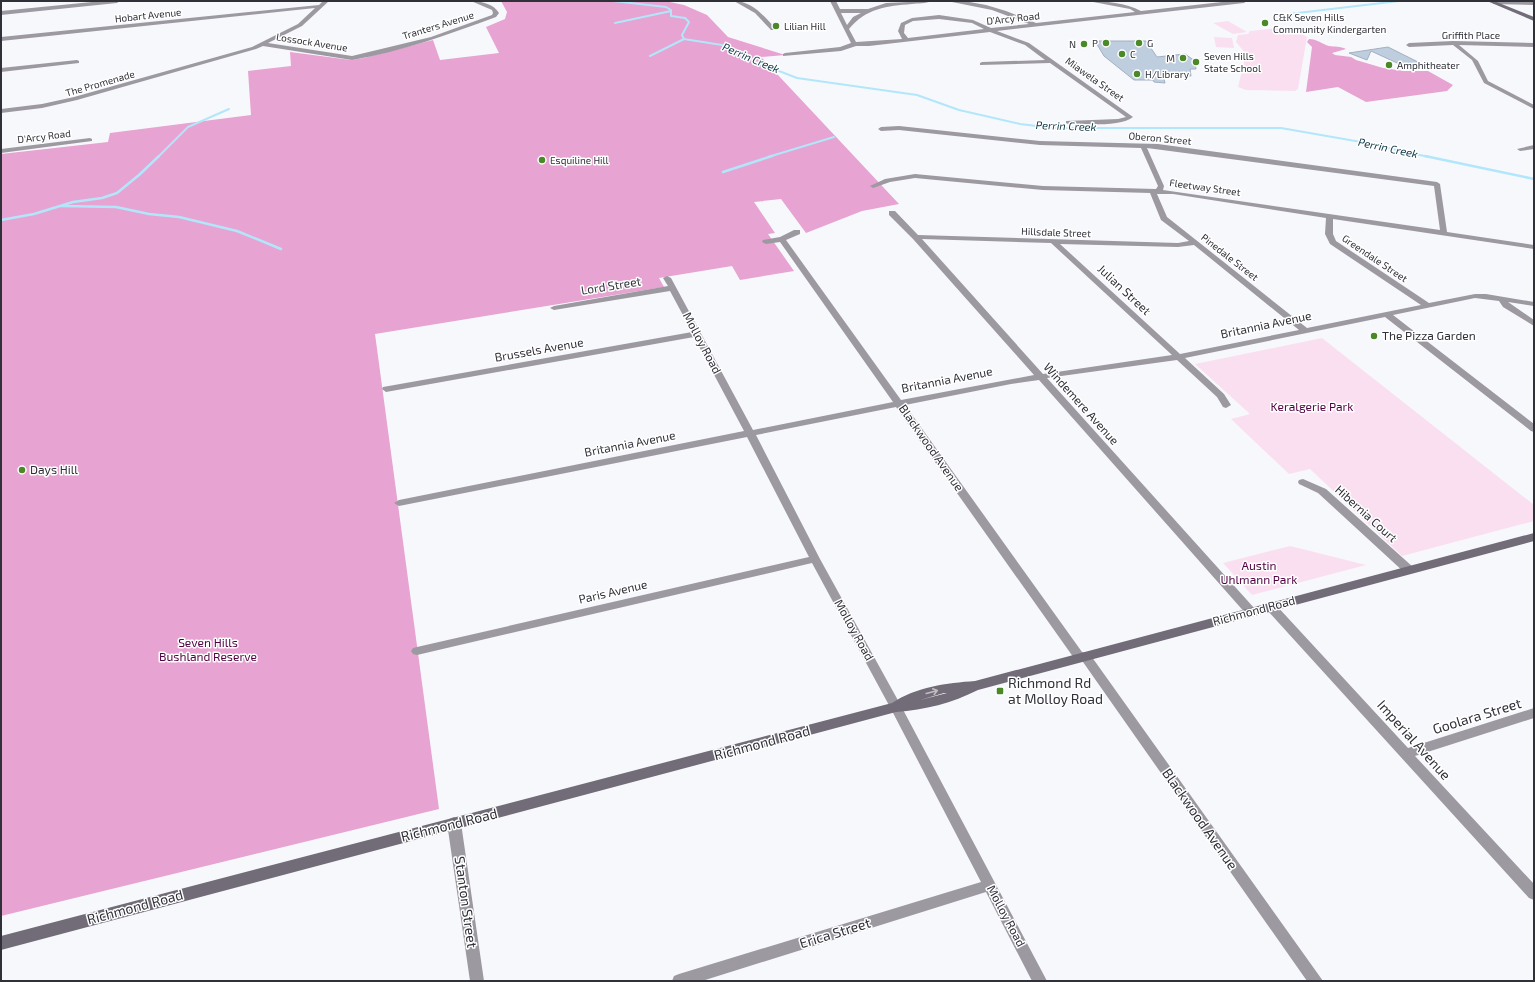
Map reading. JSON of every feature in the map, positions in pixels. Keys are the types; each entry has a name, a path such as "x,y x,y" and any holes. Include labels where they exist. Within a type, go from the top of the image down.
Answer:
{"main road":[{"path":"1492,2 1534,19"},
{"name":"Richmond Road","path":"1,943 896,707 916,706 955,696 975,686 1534,537"}],"street":[{"path":"1,13 117,1"},
{"name":"The Promenade","path":"1,111 68,101 263,44 294,28 326,1"},
{"name":"Tranters Avenue","path":"358,58 439,36 494,16 496,13 494,9 474,1"},
{"path":"737,1 757,12 773,29"},
{"path":"833,1 852,41 855,44"},
{"path":"846,29 855,18 882,6 928,1"},
{"path":"950,1 1000,9 1037,25"},
{"path":"1091,1 1131,8 1141,13"},
{"name":"D'Arcy Road","path":"785,55 841,49 855,44 907,40 1243,1"},
{"path":"1492,2 1534,3"},
{"path":"908,3 922,14"},
{"name":"Hobart Avenue","path":"1,39 320,6"},
{"path":"839,11 868,11"},
{"name":"Miawela Street","path":"907,40 901,34 900,30 903,24 922,14 956,18 973,22 1027,44 1130,117 1125,120 1118,121 1068,122"},
{"name":"The Promenade","path":"201,62 208,58 258,43 304,21"},
{"path":"1453,43 1467,53 1476,62 1481,77 1486,82 1534,107"},
{"name":"Griffith Place","path":"1409,45 1453,43 1534,45"},
{"name":"Lossock Avenue","path":"263,44 358,58"},
{"path":"982,64 1052,61"},
{"path":"1,70 77,62"},
{"name":"Oberon Street","path":"880,129 898,128 1040,143 1169,147 1436,184 1444,233"},
{"name":"D'Arcy Road","path":"1,151 90,140"},
{"name":"Pinedale Street","path":"1143,145 1161,186 1155,191 1164,218 1306,331"},
{"path":"1520,149 1534,147"},
{"name":"Fleetway Street","path":"873,186 880,182 905,176 915,176 1044,188 1155,191 1192,195 1534,247"},
{"name":"Windemere Avenue","path":"892,213 916,237 1251,612"},
{"name":"Greendale Street","path":"1330,216 1329,234 1333,242 1428,306"},
{"path":"766,242 782,239 797,232"},
{"name":"Hillsdale Street","path":"916,237 1178,245 1195,243"},
{"name":"Blackwood Avenue","path":"782,239 1316,981"},
{"name":"Julian Street","path":"1054,242 1221,396 1226,405"},
{"name":"Molloy Road","path":"667,278 750,433 815,559 896,707 1040,981"},
{"name":"Lord Street","path":"554,308 672,288"},
{"name":"Britannia Avenue","path":"399,503 1040,376 1178,357 1475,296 1534,304"},
{"path":"1502,299 1506,305 1534,324"},
{"path":"1386,314 1534,429"},
{"name":"Brussels Avenue","path":"386,389 696,334"},
{"name":"Hibernia Court","path":"1304,482 1322,491 1409,570"},
{"name":"Paris Avenue","path":"417,651 815,559"},
{"name":"Imperial Avenue","path":"1271,607 1534,894"},
{"name":"Goolara Street","path":"1405,754 1534,713"},
{"name":"Stanton Street","path":"454,824 477,981"},
{"name":"Erica Street","path":"680,981 990,885"}],"green space":[{"name":"Seven Hills Bushland Reserve","path":"501,1 665,1 684,5 707,15 728,37 785,55 761,57 899,204 862,211 806,233 781,199 754,202 775,233 768,234 794,271 740,280 732,266 659,278 664,287 375,334 439,809 1,916 1,154 108,142 110,133 251,115 248,71 291,66 290,52 351,60 433,40 440,60 499,53 486,27 505,19 507,12"},
{"path":"1228,21 1247,32 1233,34 1213,23"},
{"path":"1289,27 1307,37 1298,89 1295,91 1246,90 1238,87 1246,54 1236,42 1238,35 1248,34 1250,31"},
{"path":"1214,37 1232,38 1234,48 1216,47"},
{"path":"1309,39 1329,46 1346,49 1332,53 1335,55 1351,57 1356,60 1383,68 1404,71 1428,71 1453,85 1447,91 1366,102 1338,87 1306,92 1312,47 1307,42"},
{"name":"Keralgerie Park","path":"1322,338 1534,505 1534,521 1402,556 1310,469 1289,474 1231,419 1250,414 1195,364"},
{"name":"Austin Uhlmann Park","path":"1290,546 1366,565 1252,595 1223,563"}],"building":[{"path":"1095,41 1146,41 1157,57 1185,54 1195,61 1196,69 1190,69 1191,76 1163,75 1165,83 1154,82 1153,80 1134,80 1104,56"},
{"path":"1388,47 1426,66 1408,68 1371,51 1367,60 1349,53"}],"waterway":[{"name":"Perrin Creek","path":"613,1 666,7 671,11"},
{"path":"1289,14 1399,1"},
{"path":"615,23 671,11"},
{"name":"Perrin Creek","path":"671,11 671,16 685,18 689,22 682,35 684,39"},
{"path":"650,56 684,39"},
{"name":"Perrin Creek","path":"684,39 722,45 761,64 797,78 917,95 959,110 1020,124 1053,128 1281,128 1361,142 1429,157"},
{"path":"159,156 188,127 229,109"},
{"path":"768,157 834,137"},
{"path":"1,220 34,214 73,202 102,198 117,193 159,156"},
{"path":"723,172 772,156"},
{"name":"Perrin Creek","path":"1425,156 1534,179"},
{"path":"62,206 116,207 149,214 179,217 237,231 281,249"}],"place":[{"name":"C&K Seven Hills Community Kindergarten","path":"1265,23"},
{"name":"Lilian Hill","path":"776,26"},
{"name":"P","path":"1106,43"},
{"name":"G","path":"1139,43"},
{"name":"N","path":"1084,44"},
{"name":"C","path":"1122,54"},
{"name":"M","path":"1183,58"},
{"name":"Seven Hills State School","path":"1196,62"},
{"name":"Amphitheater","path":"1389,65"},
{"name":"H/Library","path":"1137,74"},
{"name":"Esquiline Hill","path":"542,160"},
{"name":"The Pizza Garden","path":"1374,336"},
{"name":"Days Hill","path":"22,470"},
{"name":"Richmond Rd at Molloy Road","path":"1000,691"}]}
